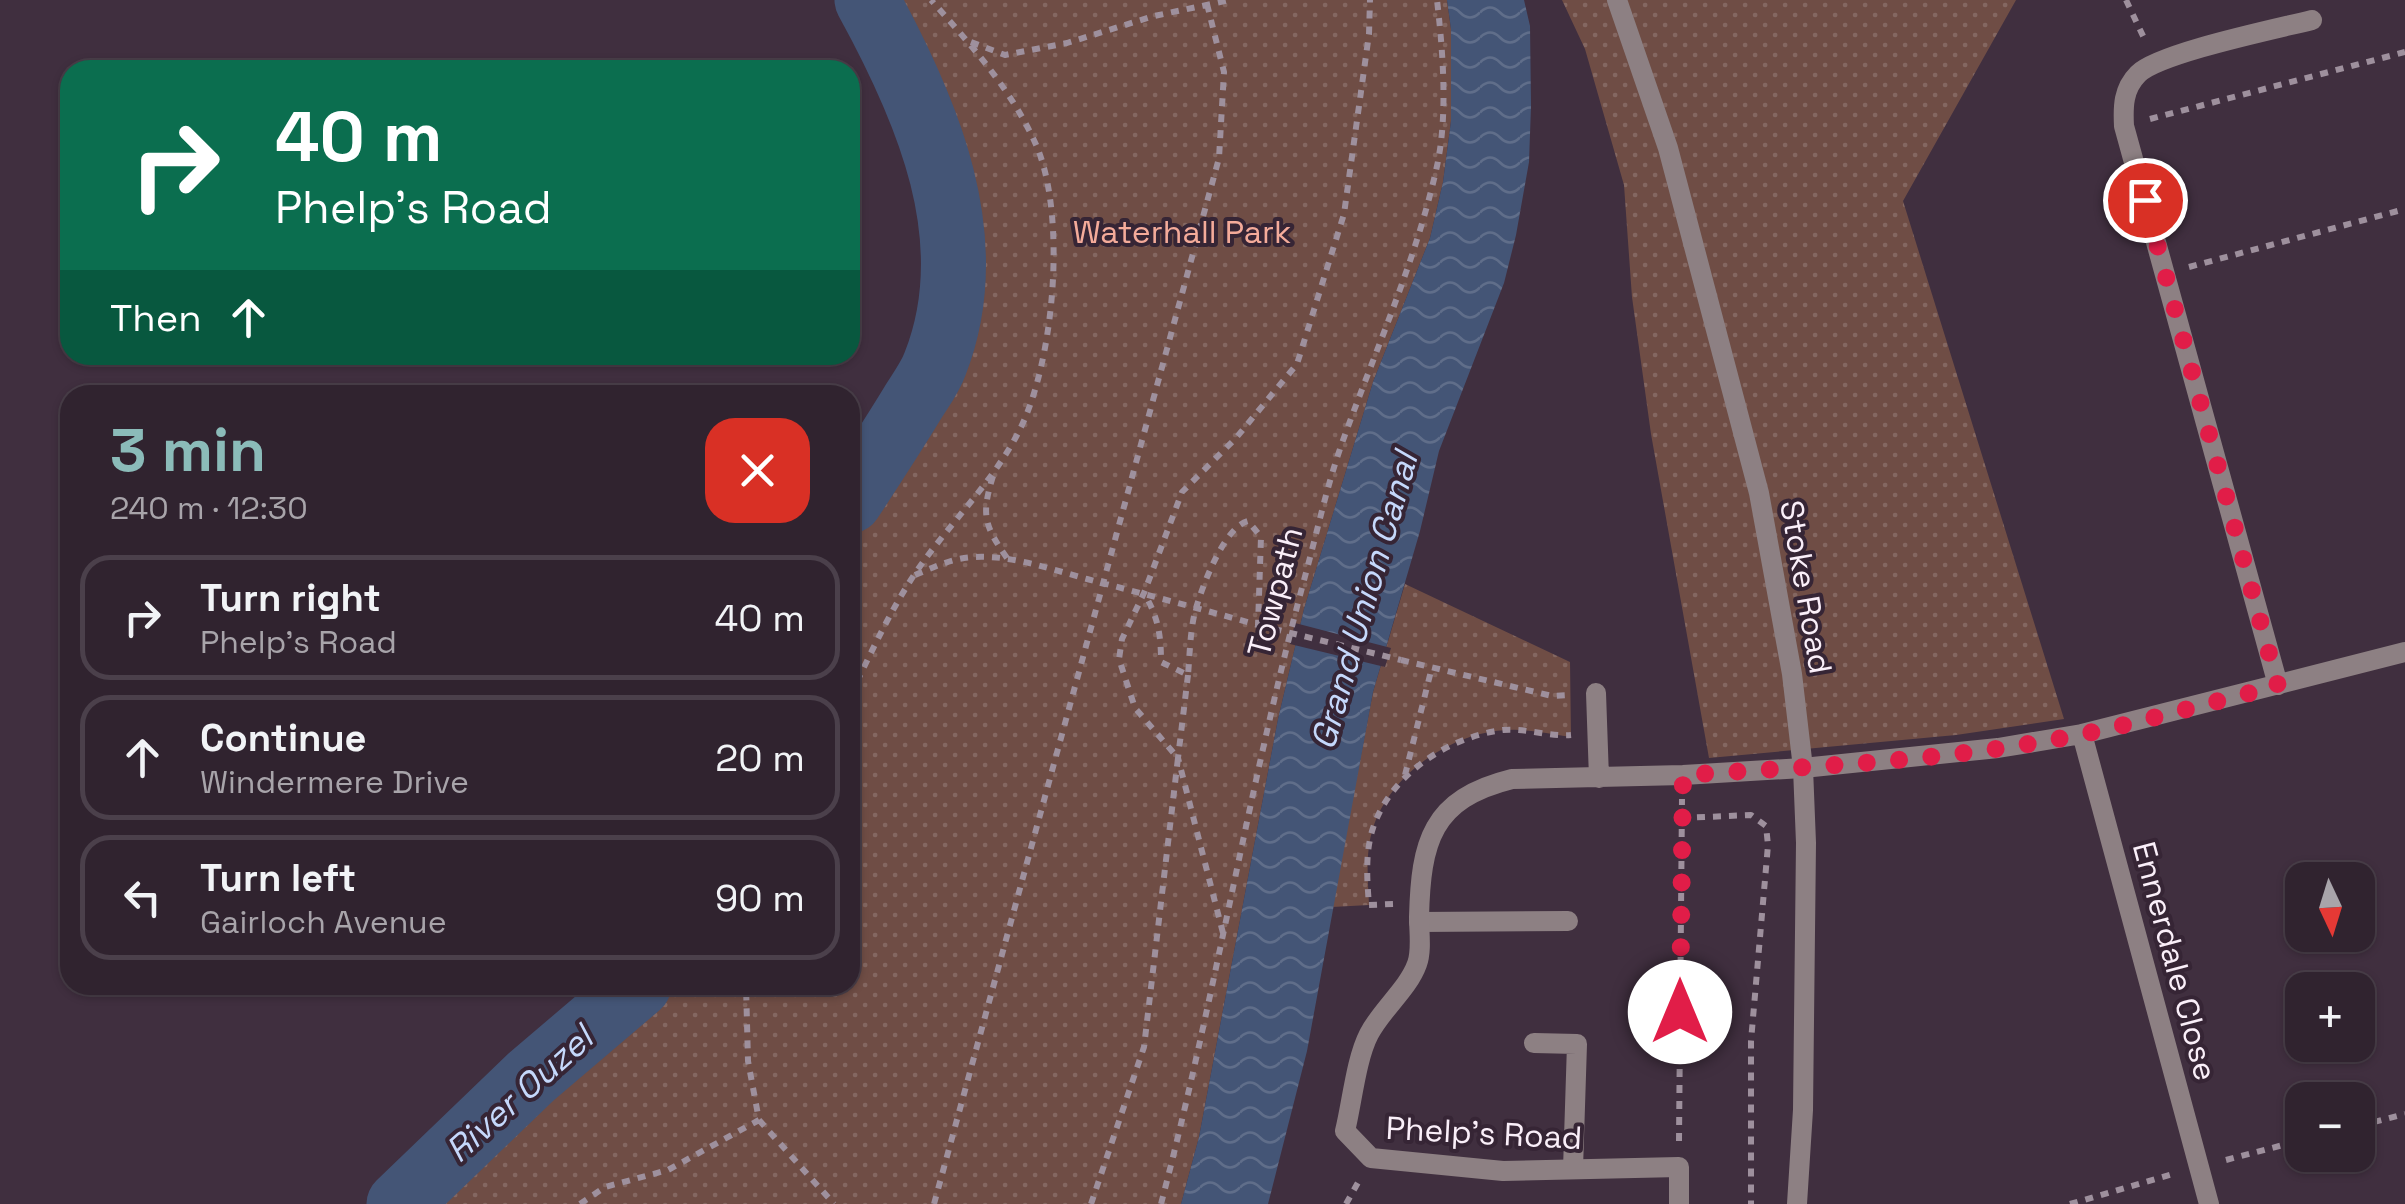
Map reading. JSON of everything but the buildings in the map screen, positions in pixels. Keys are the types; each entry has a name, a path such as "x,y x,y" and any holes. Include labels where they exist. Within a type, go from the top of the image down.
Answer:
{"street":[{"name":"Stoke Road","path":"1616,0 1668,148 1759,493 1792,674 1803,768 1806,843 1803,1110 1797,1204"},
{"path":"2278,686 2124,126 2124,98 2130,84 2156,62 2312,20"},
{"name":"Phelp's Road","path":"1679,1168 1503,1170 1371,1158 1344,1132 1368,1036 1418,962 1423,858 1437,826 1458,802 1512,779 1803,768 1998,748 2082,734 2405,652"},
{"path":"1596,693 1599,778"},
{"name":"Ennerdale Close","path":"2082,734 2209,1204"},
{"path":"1419,922 1568,921"},
{"path":"1534,1043 1577,1044 1572,1170"},
{"path":"1679,1168 1679,1204"}],"path":[{"path":"860,677 914,575 1018,434 1036,392 1049,334 1053,243 1038,150 996,77 931,0"},
{"path":"934,1204 1219,158 1224,72 1206,0"},
{"path":"968,40 1005,55 1067,44 1154,16 1230,0"},
{"path":"1224,936 1178,758 1135,708 1119,659 1122,639 1182,492 1236,438 1297,364 1344,214 1369,34 1370,0"},
{"name":"Towpath","path":"1161,1204 1188,1102 1277,682 1340,449 1420,229 1438,162 1442,107 1437,0"},
{"path":"2126,0 2156,62"},
{"path":"2124,126 2405,52"},
{"path":"2166,273 2405,209"},
{"path":"995,470 984,508 989,533 1007,558"},
{"path":"1091,1204 1144,1047 1196,608 1228,536 1237,524 1248,521 1261,537 1258,624"},
{"path":"914,575 972,557 1007,558 1552,696 1596,693"},
{"path":"1144,593 1157,614 1160,662 1188,675"},
{"path":"1405,776 1432,668"},
{"path":"1679,1168 1683,775"},
{"path":"1681,818 1751,815 1766,826 1768,845 1752,1040 1751,1204"},
{"path":"746,995 748,1061 758,1120 834,1204"},
{"path":"2375,1122 2405,1114"},
{"path":"580,1204 605,1188 668,1170 758,1120"}],"green space":[{"name":"Waterhall Park","path":"867,0 1447,0 1451,29 1451,121 1443,182 1430,238 1373,382 1304,609 1278,719 1199,1137 1181,1204 399,1204 531,1077 627,995 860,995 860,485 935,366 954,298 949,195 926,122"},
{"path":"1562,0 2016,0 1903,201 2064,719 1956,735 1709,758 1651,434 1632,297 1624,185 1585,49"},
{"path":"1405,584 1570,662 1571,737 1525,730 1488,732 1446,747 1426,759 1394,790 1373,828 1368,857 1369,905 1332,907 1373,692"}],"water":[{"name":"Grand Union Canal","path":"1447,0 1524,0 1530,26 1531,106 1529,162 1516,235 1504,283 1439,451 1373,692 1307,1051 1268,1204 1181,1204 1199,1137 1278,719 1304,609 1373,382 1430,238 1443,182 1451,121 1451,29"}],"pier":[{"path":"1295,623 1391,648 1385,667 1290,644"}],"waterway":[{"name":"River Ouzel","path":"860,486 933,369 949,317 953,270 951,223 928,130 867,0"},
{"name":"River Ouzel","path":"399,1204 531,1077 627,995"}],"route":[{"path":"1680,1012 1683,775 1803,768 2042,742 2278,686 2145,200"}]}
